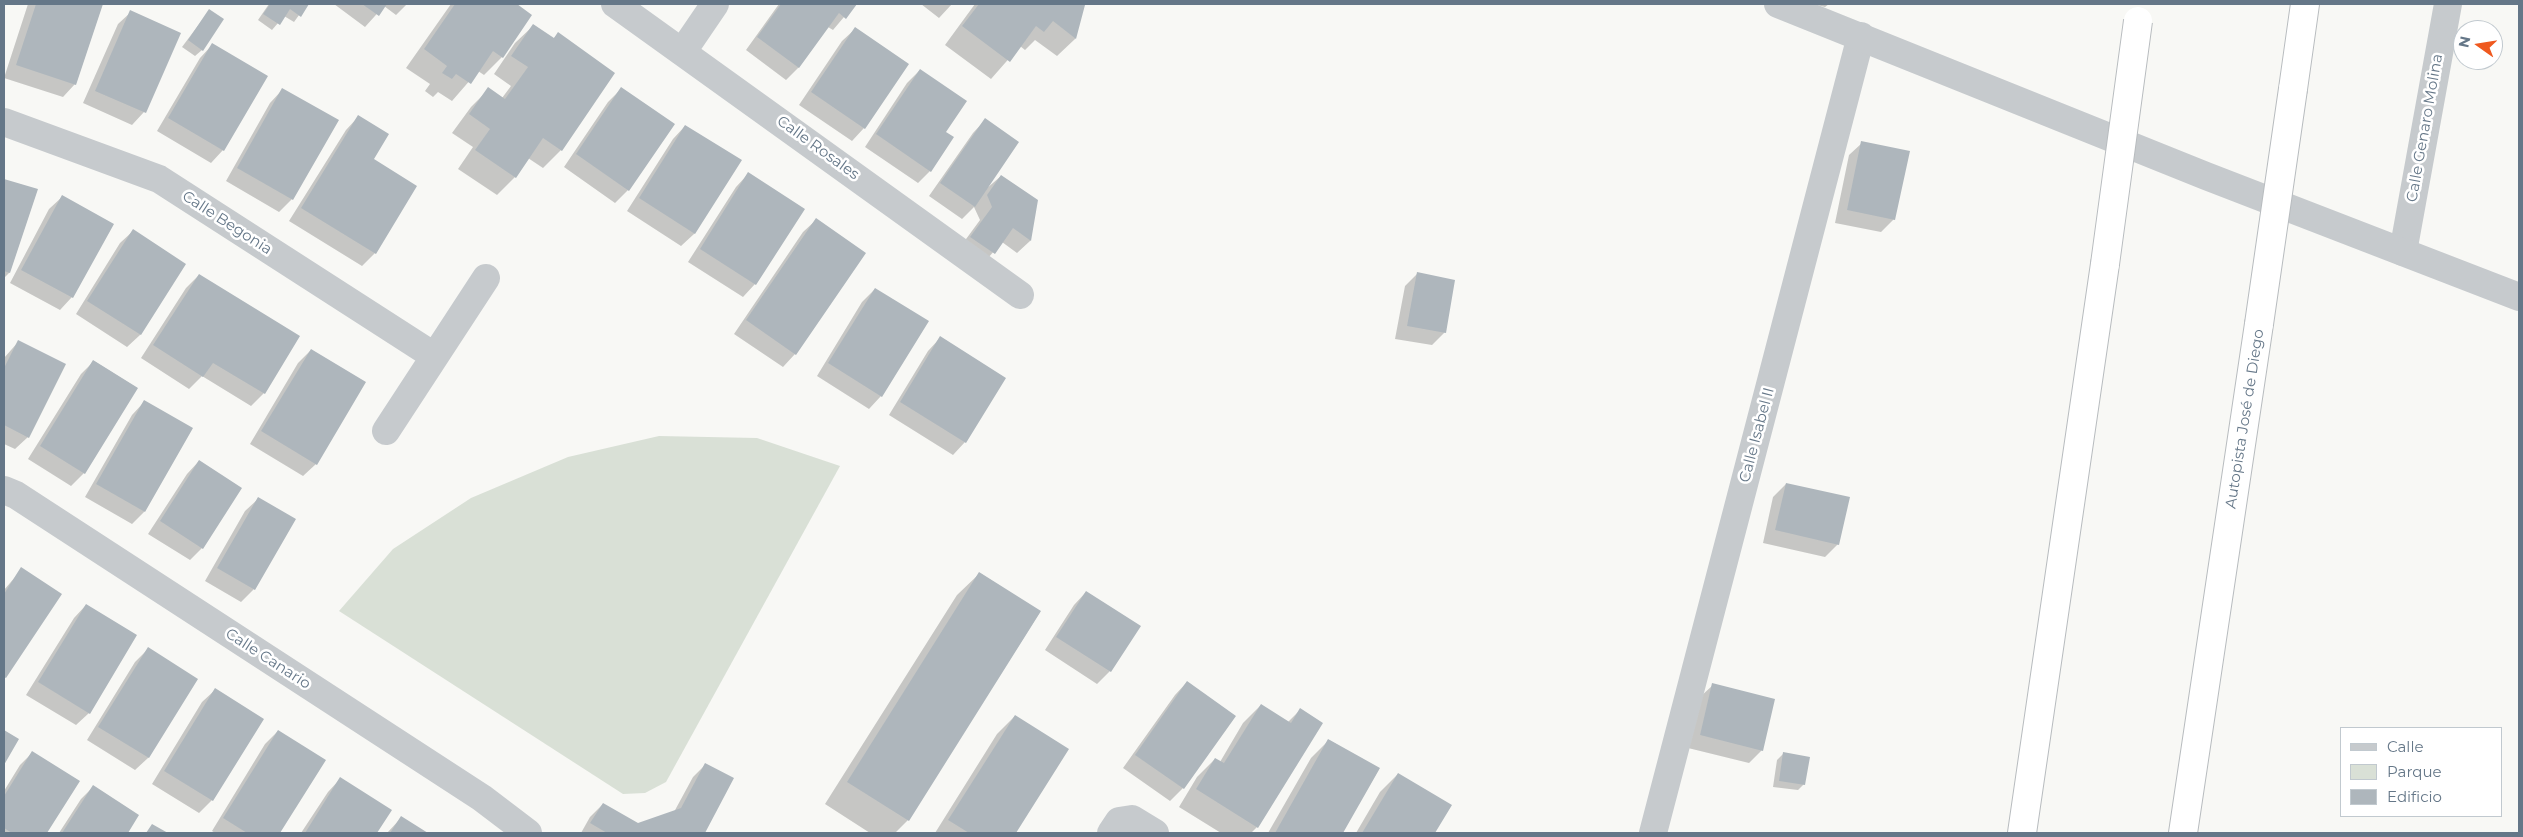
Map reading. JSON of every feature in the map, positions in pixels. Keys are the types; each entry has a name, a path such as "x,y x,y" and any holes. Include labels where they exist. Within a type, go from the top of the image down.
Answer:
{"highway":[{"name":"Autopista José de Diego","path":"2182,833 2305,4"},
{"path":"2022,833 2105,264 2139,12"}],"street":[{"name":"Calle Rosales","path":"615,4 683,51 1020,295"},
{"path":"683,51 715,4"},
{"path":"1778,4 2519,297"},
{"name":"Calle Genaro Molina","path":"2403,252 2448,4"},
{"name":"Calle Isabel II","path":"1653,833 1861,36"},
{"name":"Calle Begonia","path":"4,122 159,179 434,356"},
{"path":"386,431 486,278"},
{"name":"Calle Canario","path":"4,490 16,495 474,792 528,833"},
{"path":"1115,827 1132,819 1155,833"}],"green space":[{"path":"659,436 757,438 840,466 666,782 645,793 623,794 339,611 393,549 471,498 568,457"}],"building":[{"path":"36,4 103,4 76,85 16,65"},
{"path":"270,4 309,4 301,17 290,9 280,25 263,14"},
{"path":"362,4 387,4 379,16"},
{"path":"455,4 517,4 532,15 503,58 493,51 471,84 456,74 452,79 442,73 447,66 424,49"},
{"path":"781,4 857,4 846,19 839,13 799,68 757,37"},
{"path":"979,4 1085,5 1076,39 1053,21 1044,32 1036,26 1010,62 962,26"},
{"path":"209,9 224,19 203,51 188,40"},
{"path":"130,10 181,33 146,113 95,91"},
{"path":"533,24 554,38 558,32 615,73 562,151 543,138 516,178 475,150 490,129 469,114 488,87 505,99 528,67 511,56"},
{"path":"855,27 909,64 865,129 811,92"},
{"path":"212,43 268,76 224,151 168,118"},
{"path":"920,69 967,101 946,132 954,137 931,172 876,134"},
{"path":"621,87 675,124 629,191 576,154"},
{"path":"282,88 339,120 293,200 237,168"},
{"path":"358,115 389,134 374,159 417,186 376,254 301,208"},
{"path":"985,118 1019,142 975,207 940,183"},
{"path":"685,125 742,160 695,234 639,198"},
{"path":"1861,141 1910,151 1895,220 1847,210"},
{"path":"748,172 805,209 756,285 700,249"},
{"path":"1001,175 1038,200 1031,241 1013,228 995,254 970,237 992,207 987,195"},
{"path":"4,179 38,189 10,273 4,271"},
{"path":"62,195 114,224 73,298 21,270"},
{"path":"816,218 866,253 796,355 746,320"},
{"path":"133,229 186,264 141,335 87,301"},
{"path":"1417,272 1455,280 1446,333 1407,326"},
{"path":"199,274 300,336 265,394 213,363 203,377 153,345"},
{"path":"875,288 929,321 882,397 828,363"},
{"path":"940,336 1006,378 966,443 900,402"},
{"path":"18,340 66,364 29,438 4,425 4,368"},
{"path":"311,349 366,382 317,465 261,431"},
{"path":"93,360 138,388 85,474 40,446"},
{"path":"144,400 193,428 145,512 96,484"},
{"path":"199,460 242,488 203,549 160,521"},
{"path":"1786,483 1850,497 1839,545 1775,530"},
{"path":"258,497 296,519 255,590 217,568"},
{"path":"21,567 62,594 6,678 4,677 4,594"},
{"path":"979,572 1041,611 909,821 847,782"},
{"path":"1086,591 1141,626 1111,672 1056,637"},
{"path":"86,604 137,635 90,714 38,682"},
{"path":"148,647 198,679 149,758 98,727"},
{"path":"1187,681 1236,716 1184,789 1135,755"},
{"path":"1712,683 1775,699 1763,751 1700,735"},
{"path":"215,688 264,719 213,801 164,771"},
{"path":"1261,704 1291,723 1300,708 1323,723 1258,828 1196,789 1215,758 1224,763"},
{"path":"1015,715 1069,749 1016,833 969,833 948,820"},
{"path":"4,730 19,739 4,765"},
{"path":"278,730 326,760 280,833 247,833 223,818"},
{"path":"1328,739 1380,768 1343,833 1275,833"},
{"path":"32,751 80,781 47,833 12,833 4,828 4,796"},
{"path":"1783,752 1810,757 1805,785 1779,781"},
{"path":"705,763 734,778 705,833 607,833 590,823 603,803 638,823 681,808"},
{"path":"1398,773 1452,805 1435,833 1362,833"},
{"path":"340,777 392,810 377,833 305,833"},
{"path":"93,785 139,815 128,833 62,833"},
{"path":"401,816 428,833 390,833"},
{"path":"152,824 168,833 146,833"}]}
